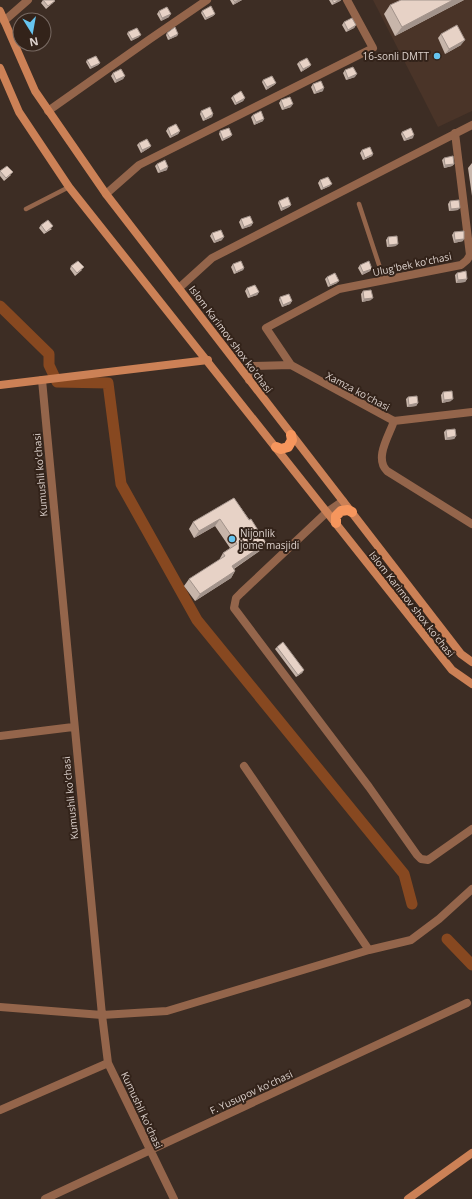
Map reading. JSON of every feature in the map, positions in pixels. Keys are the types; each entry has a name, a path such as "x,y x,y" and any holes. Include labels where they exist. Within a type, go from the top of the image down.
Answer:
{"main road":[{"name":"Islom Karimov shox ko'chasi","path":"0,11 35,91 106,194 461,654 472,662"},
{"name":"Islom Karimov shox ko'chasi","path":"0,68 19,112 69,187 208,360 452,670 472,684"},
{"path":"0,385 208,360"},
{"path":"276,447 281,449 288,447 292,440 291,435"},
{"path":"336,524 336,516 341,511 348,510 352,512"},
{"path":"408,1199 472,1153"}],"street":[{"path":"4,21 28,0"},
{"path":"48,111 150,38 207,0"},
{"path":"106,194 139,164 373,48 347,0"},
{"path":"179,288 212,258 472,125"},
{"name":"Ulug'bek ko'chasi","path":"291,365 266,328 339,289 461,264 467,260 470,254 455,133"},
{"path":"249,380 249,373 252,366 291,365"},
{"name":"Xamza ko'chasi","path":"291,365 394,421 472,412"},
{"name":"Kumushli ko'chasi","path":"42,380 73,727 108,1062 174,1199"},
{"path":"394,421 381,455 382,467 386,471 472,524"},
{"path":"343,501 328,512 236,598 234,604 236,612 369,787 421,859 428,860 472,829"},
{"path":"0,736 73,727"},
{"path":"244,766 369,950"},
{"path":"0,1007 102,1015 167,1011 369,950 411,940 439,919 472,889"},
{"name":"F. Yusupov ko'chasi","path":"45,1199 467,1003"},
{"path":"0,1110 108,1062"}],"lane":[{"path":"26,209 69,187"},
{"path":"360,204 384,280"}],"shaded area":[{"name":"16-sonli DMTT","path":"373,0 472,0 472,111 438,127"}],"building":[{"path":"43,0 54,0 55,1 48,6"},
{"path":"332,0 339,0 334,3"},
{"path":"401,0 453,0 402,27 390,5"},
{"path":"211,6 215,14 206,18 202,11"},
{"path":"167,7 171,14 162,18 159,11"},
{"path":"352,18 356,25 348,30 344,22"},
{"path":"457,25 465,40 449,49 441,34"},
{"path":"175,27 178,34 170,38 167,33"},
{"path":"137,28 141,35 132,39 128,32"},
{"path":"96,56 100,63 91,67 87,60"},
{"path":"307,58 311,65 303,69 299,62"},
{"path":"353,67 357,74 348,78 345,70"},
{"path":"121,69 125,76 116,80 113,73"},
{"path":"272,76 276,83 267,87 263,80"},
{"path":"321,81 324,88 316,92 313,84"},
{"path":"241,91 245,98 236,103 233,96"},
{"path":"290,97 293,104 284,108 281,100"},
{"path":"210,107 213,114 205,119 201,111"},
{"path":"261,111 264,119 256,122 253,115"},
{"path":"176,124 180,131 171,136 168,128"},
{"path":"229,128 232,135 223,139 220,131"},
{"path":"411,128 414,135 406,139 402,132"},
{"path":"147,139 151,146 142,150 139,143"},
{"path":"370,147 373,154 365,158 362,150"},
{"path":"453,156 454,164 445,165 444,158"},
{"path":"165,160 168,167 160,171 157,164"},
{"path":"7,166 13,172 6,178 0,171"},
{"path":"328,177 332,184 323,188 320,180"},
{"path":"288,197 291,205 282,208 279,201"},
{"path":"459,200 460,208 451,209 450,201"},
{"path":"250,216 253,223 244,227 241,219"},
{"path":"48,220 53,226 46,232 41,225"},
{"path":"221,230 224,237 215,241 212,233"},
{"path":"464,231 464,239 455,240 454,232"},
{"path":"397,236 398,244 389,245 388,237"},
{"path":"78,261 84,267 77,273 71,266"},
{"path":"241,261 244,268 236,272 233,264"},
{"path":"369,261 372,269 363,272 360,265"},
{"path":"466,271 467,279 458,280 457,273"},
{"path":"335,273 339,281 330,285 327,277"},
{"path":"255,285 259,292 250,296 247,288"},
{"path":"371,290 373,298 364,299 363,291"},
{"path":"289,294 292,301 283,305 280,297"},
{"path":"452,391 453,399 444,400 443,392"},
{"path":"417,396 418,403 409,405 408,397"},
{"path":"455,429 456,436 447,438 446,430"},
{"path":"234,498 249,520 251,519 266,543 232,566 235,571 200,594 189,579 225,556 223,553 237,544 220,519 199,531 193,522"},
{"path":"283,642 304,670 298,675 277,647"}],"waterway":[{"path":"0,306 49,354 49,365 57,382 108,383 121,484 197,620 404,874 412,904"},
{"path":"447,939 472,965"}],"place":[{"name":"16-sonli DMTT","path":"437,56"},
{"name":"Nijonlik jome masjidi","path":"232,539"}]}
